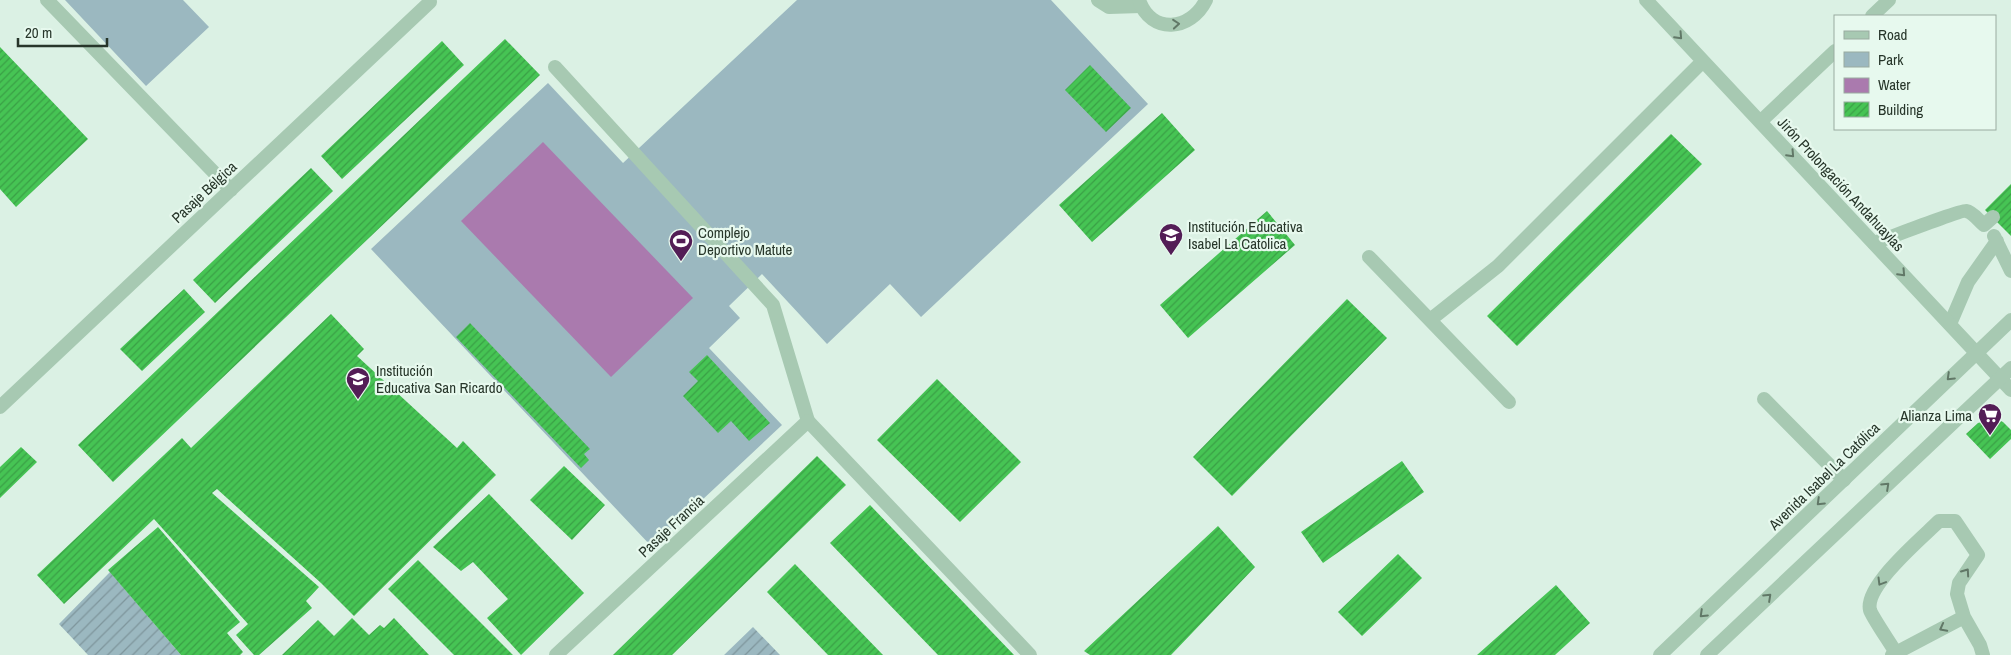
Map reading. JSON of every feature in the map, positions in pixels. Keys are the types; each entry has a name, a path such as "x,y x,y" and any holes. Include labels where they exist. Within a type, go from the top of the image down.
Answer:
{"street":[{"path":"47,0 231,190"},
{"path":"1098,0 1109,7 1140,3 1147,15 1155,20 1174,25 1192,19 1201,10 1206,0"},
{"name":"Jirón Prolongación Andahuaylas","path":"1646,0 2011,390"},
{"path":"1873,15 1889,0"},
{"name":"Pasaje Bélgica","path":"0,407 431,1"},
{"path":"1760,122 1834,52"},
{"path":"1430,320 1498,266 1703,61"},
{"path":"555,67 773,306 808,421 1030,655"},
{"path":"1874,244 1960,211 1968,211 1989,221 2011,271"},
{"path":"1950,324 1968,282 1997,241"},
{"path":"1369,257 1509,402"},
{"name":"Avenida Isabel La Católica","path":"1660,655 2011,320"},
{"path":"1707,655 2011,368"},
{"path":"1764,399 1844,480"},
{"name":"Pasaje Francia","path":"556,655 808,421"},
{"path":"1964,617 1894,654 1870,610 1871,598 1883,576 1939,521 1955,521 1978,556 1959,583 1957,594 1964,617 1980,645 1982,655"}],"green space":[{"path":"65,0 183,0 209,27 146,86"},
{"name":"Complejo Deportivo Matute","path":"797,0 1051,0 1148,104 921,317 890,284 827,344 762,274 729,306 740,318 709,348 782,425 652,547 371,249 548,83 623,163"},
{"path":"110,572 181,655 88,655 59,624"},
{"path":"753,627 780,655 724,655"}],"water":[{"path":"543,142 693,298 611,377 461,221"}],"building":[{"path":"505,39 540,75 113,482 78,445"},
{"path":"442,41 464,65 342,179 321,156"},
{"path":"0,47 88,139 16,207 0,189"},
{"path":"1090,65 1131,108 1106,132 1065,90"},
{"path":"1162,113 1195,150 1092,242 1059,205"},
{"path":"1671,134 1702,164 1517,346 1487,316"},
{"path":"311,168 333,191 215,303 193,280"},
{"path":"2011,184 2011,236 1985,210"},
{"path":"1267,211 1295,245 1188,338 1160,305"},
{"path":"184,289 205,312 142,371 120,349"},
{"path":"1347,299 1387,338 1232,496 1193,457"},
{"path":"331,314 364,349 357,356 457,448 463,441 496,475 354,616 321,583 217,489 212,493 319,587 306,601 312,608 259,655 254,655 236,635 248,624 154,519 64,604 37,575 182,438 191,448"},
{"path":"470,323 590,449 584,454 589,460 581,468 456,337"},
{"path":"707,355 770,423 749,441 731,421 718,433 683,396 698,381 689,372"},
{"path":"937,379 1021,462 960,522 877,440"},
{"name":"Alianza Lima","path":"1994,418 2003,422 2011,430 2011,439 1990,459 1966,434 1978,423"},
{"path":"21,447 37,462 0,498 0,467"},
{"path":"817,456 846,485 672,655 613,655"},
{"path":"1402,461 1424,492 1323,563 1301,532"},
{"path":"564,466 605,505 572,540 530,500"},
{"path":"489,494 584,593 521,655 487,618 508,599 473,562 461,571 433,547"},
{"path":"870,505 1014,655 938,655 830,543"},
{"path":"1218,526 1255,567 1171,655 1090,655 1084,651"},
{"path":"158,527 240,622 227,633 243,652 240,655 181,655 108,570"},
{"path":"1398,554 1422,578 1362,636 1338,612"},
{"path":"418,560 513,655 454,655 388,589"},
{"path":"795,564 883,655 828,655 767,592"},
{"path":"1556,585 1590,623 1555,655 1477,655"},
{"path":"352,618 369,635 380,625 384,628 394,618 429,655 282,655 318,620 334,636"}],"place":[{"name":"Institución Educativa Isabel La Catolica","path":"1171,256"},
{"name":"Complejo Deportivo Matute","path":"681,262"},
{"name":"Institución Educativa San Ricardo","path":"358,400"},
{"name":"Alianza Lima","path":"1990,436"}]}
